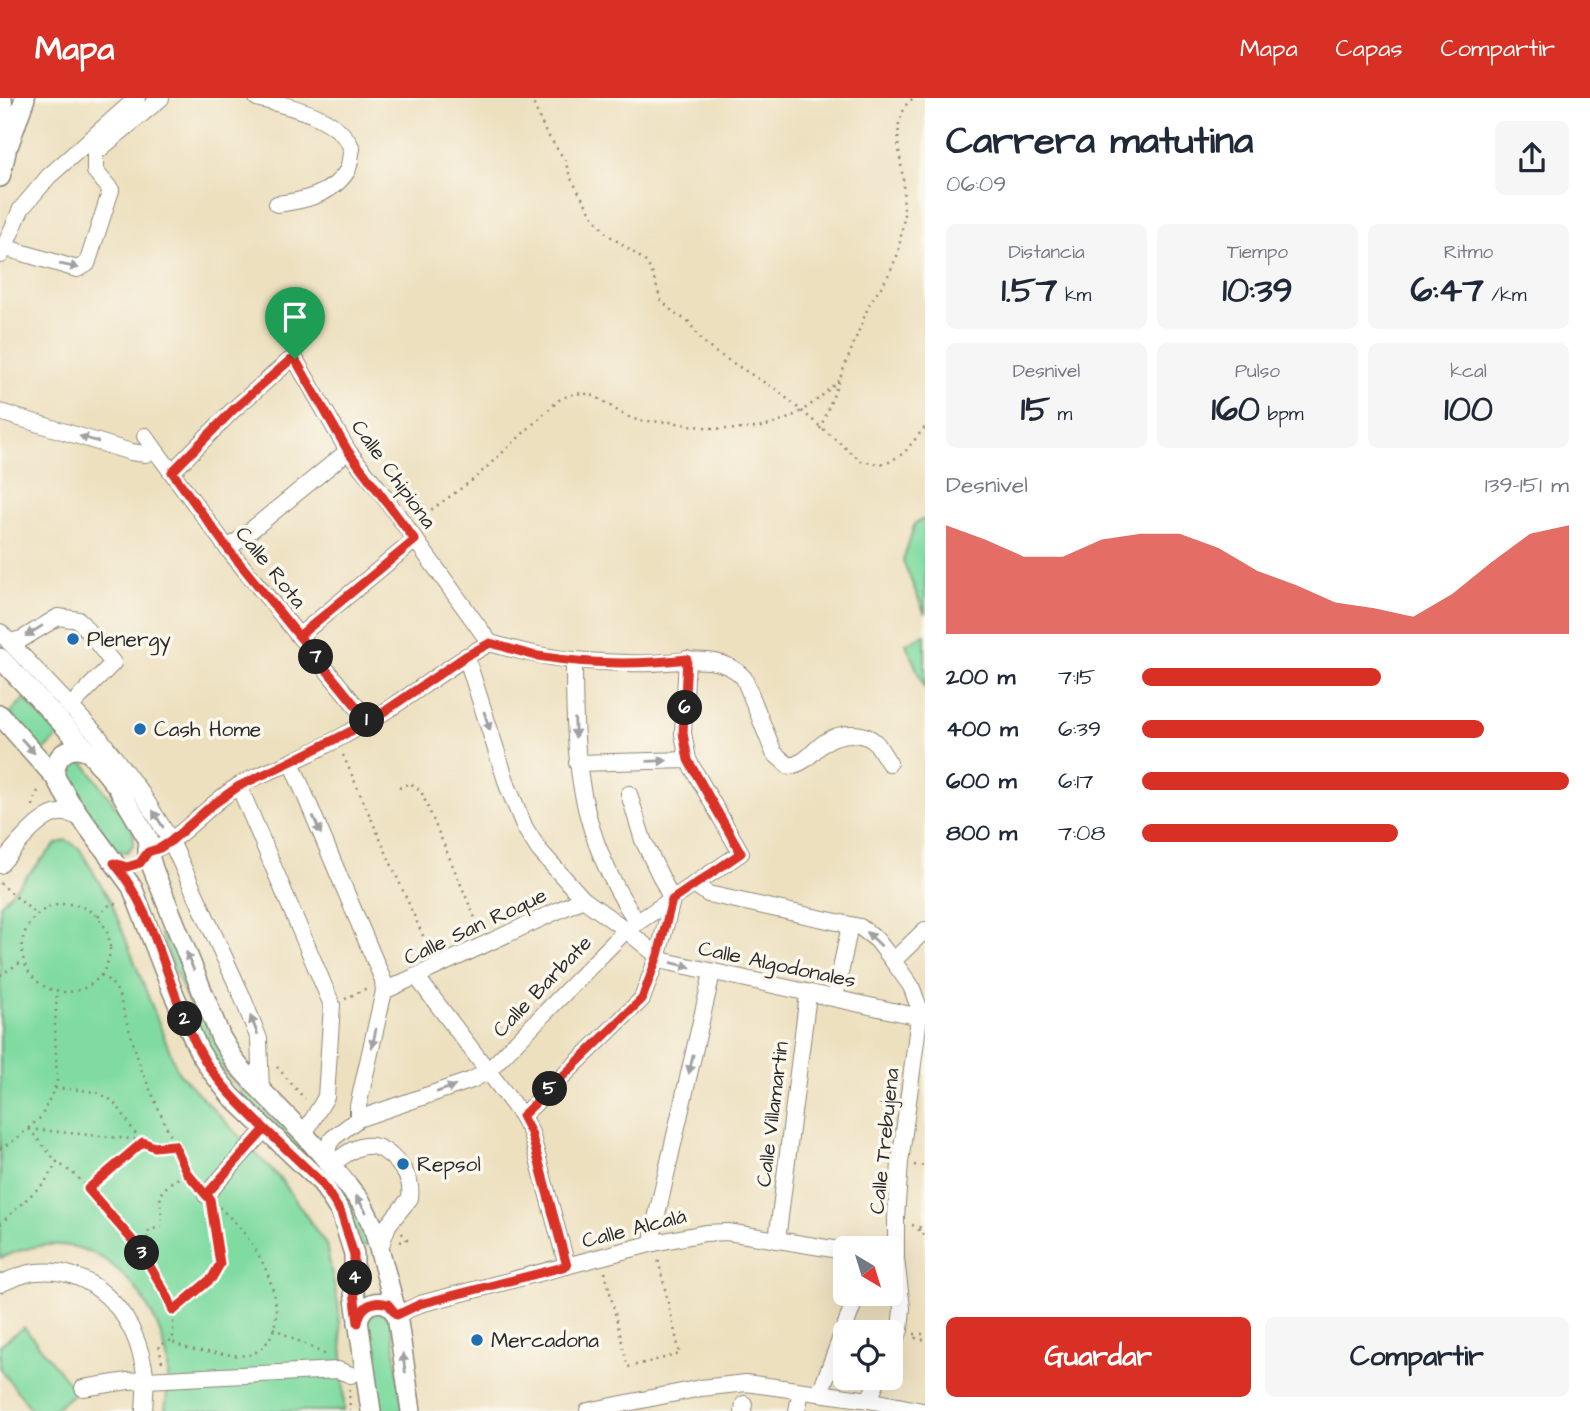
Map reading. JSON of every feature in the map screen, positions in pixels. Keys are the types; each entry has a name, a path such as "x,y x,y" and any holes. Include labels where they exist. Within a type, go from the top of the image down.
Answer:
{"main road":[{"path":"2,98 6,152"},
{"path":"0,177 25,98"},
{"path":"3,644 117,786 139,821 148,839 148,852 221,1038 236,1063 329,1162 360,1202 380,1248 397,1315 411,1411"},
{"path":"2,720 57,782 132,887 199,1051 231,1096 322,1183 341,1213 354,1255 354,1292 371,1411"},
{"path":"57,782 55,763 64,752 78,749 90,753"},
{"path":"114,863 133,866 140,863 148,852"},
{"path":"358,1323 362,1310 374,1303 388,1304 397,1315"}],"street":[{"path":"137,98 49,176 21,209 2,252 77,270 87,264 111,190 95,171 95,153 160,98"},
{"path":"257,98 290,107 332,124 348,139 352,149 347,170 328,190 304,201 277,204"},
{"name":"Calle Chipiona","path":"172,472 233,410 289,361 295,359 348,451 490,643"},
{"path":"0,412 131,452 145,454 155,451"},
{"name":"Calle Rota","path":"145,436 228,549 369,722"},
{"path":"228,549 348,451"},
{"path":"299,636 411,534"},
{"path":"3,644 22,639 58,617 79,620 113,663 70,707"},
{"path":"148,852 171,841 239,786 369,722 466,656 490,643 537,656 575,660 652,663 687,659 735,668 744,678 774,753 789,766 807,760 824,743 835,737 855,734 876,743 889,763"},
{"path":"3,644 99,737 142,794 171,841 259,1039 261,1091"},
{"name":"Calle Algodonales","path":"466,656 508,787 525,828 539,850 583,900 632,926 664,961 920,1017"},
{"path":"577,763 688,760 683,733 687,659"},
{"path":"575,660 574,730 577,763 592,831 632,926"},
{"name":"Calle Barbate","path":"358,1119 472,1080 488,1071 632,926 741,853 688,760"},
{"path":"290,762 384,985 358,1106 358,1119 328,1144 329,1162 352,1149 380,1147 406,1173 411,1189 410,1198 388,1225 380,1248"},
{"path":"50,814 57,782"},
{"path":"239,786 332,1004 326,1097 304,1134"},
{"path":"522,1116 642,999 658,955 672,900 643,840 629,794"},
{"path":"0,864 50,814 61,812 81,818"},
{"path":"694,884 708,894 860,927 877,940 911,986 920,1017"},
{"name":"Calle San Roque","path":"384,985 416,976 583,900"},
{"path":"835,998 850,925"},
{"path":"893,961 925,930"},
{"path":"654,1243 653,1232 712,973"},
{"path":"416,976 522,1116 531,1133 567,1266"},
{"name":"Calle Villamartin","path":"777,1240 808,993"},
{"name":"Calle Trebujena","path":"895,1236 900,1163 920,1061 920,1017"},
{"path":"206,1195 265,1129"},
{"name":"Calle Alcalá","path":"397,1315 420,1304 654,1243 705,1233 728,1232 833,1249"},
{"path":"0,1283 33,1272 54,1271 70,1273 108,1295 129,1324 139,1345 145,1380 144,1411"},
{"path":"820,1393 852,1308"},
{"path":"83,1388 145,1380 344,1372"},
{"path":"588,1411 653,1405 701,1388 746,1383 869,1400 922,1411"},
{"path":"869,1400 873,1390"},
{"path":"797,1411 801,1391"}],"path":[{"path":"531,98 545,131 565,160 570,177 594,218 607,234 644,260 651,270 661,300 689,322 712,350 778,391 861,461 879,464 904,453 925,427"},
{"path":"820,429 869,305 887,278 898,254 904,218 899,123 905,106 913,98"},
{"path":"411,534 559,400 569,395 580,392 592,394 638,420 726,430 756,429 780,423 801,411 839,380"},
{"path":"336,739 436,967"},
{"path":"399,788 410,783 421,791 478,925 461,932 458,957"},
{"path":"0,883 37,915"},
{"path":"69,903 90,910 98,916 105,925 111,945 110,956 101,975 84,988 74,991 57,991 34,979 23,961 22,939 37,915 48,907 69,903"},
{"path":"98,916 108,906 123,904"},
{"path":"0,975 23,961"},
{"path":"101,975 111,982 118,992 142,1069 174,1145 187,1173 206,1195"},
{"path":"332,1004 384,985"},
{"path":"0,1149 41,1117 57,1083 57,991"},
{"path":"55,1088 101,1094 113,1102 142,1141"},
{"path":"29,1129 142,1141 154,1147 174,1145"},
{"path":"29,1129 57,1163 75,1175 88,1189 140,1249 169,1299 173,1311 172,1340 177,1345 244,1357 265,1345 273,1328 274,1287 241,1228 210,1199 220,1264 212,1278 173,1311"},
{"path":"88,1189 142,1141"},
{"path":"0,1224 45,1182 57,1163"},
{"path":"145,1258 149,1254 147,1233 160,1228 162,1224 160,1194 170,1183 187,1173"},
{"path":"916,1227 925,1236"},
{"path":"602,1258 628,1367 680,1354 654,1243"},
{"path":"273,1328 324,1353 344,1372"},
{"path":"163,1379 159,1345 172,1340"}],"green space":[{"path":"925,519 925,614 903,561 915,523"},
{"path":"925,634 925,689 906,644"},
{"path":"24,699 59,736 44,751 10,713"},
{"path":"70,760 85,764 133,830 134,844 127,852 117,851 65,779 64,766"},
{"path":"66,840 79,848 111,902 178,1072 283,1182 326,1245 338,1303 344,1411 165,1411 168,1370 161,1336 141,1295 127,1278 91,1253 70,1246 41,1246 0,1258 0,905 56,844"},
{"path":"167,929 197,1004 224,1057 249,1091 305,1145 331,1175 353,1207 369,1244 362,1247 357,1232 221,1068 205,1044 160,933"},
{"path":"380,1311 391,1319 403,1411 381,1411 367,1321 373,1312"},
{"path":"24,1327 76,1392 52,1411 33,1411 0,1369 0,1345"}],"place":[{"name":"Plenergy","path":"73,639"},
{"name":"Cash Home","path":"140,729"},
{"name":"Repsol","path":"403,1164"},
{"name":"Mercadona","path":"477,1340"}],"route":[{"path":"295,359 289,361 233,410 172,472 228,549 369,722 466,656 490,643 537,656 575,660 652,663 687,659 683,733 688,760 741,853 672,900 658,955 642,999 522,1116 531,1133 567,1266 420,1304 397,1315 388,1304 374,1303 362,1310 358,1323 354,1292 354,1255 341,1213 322,1183 265,1129 255,1140 206,1195 210,1199 220,1264 212,1278 173,1311 169,1299 140,1249 88,1189 143,1142 154,1147 174,1145 187,1173 206,1195 265,1129 231,1096 199,1051 132,887 114,863 127,867 140,863 148,852 171,841 239,786 369,722 299,636 415,540 348,451 295,359"}]}
